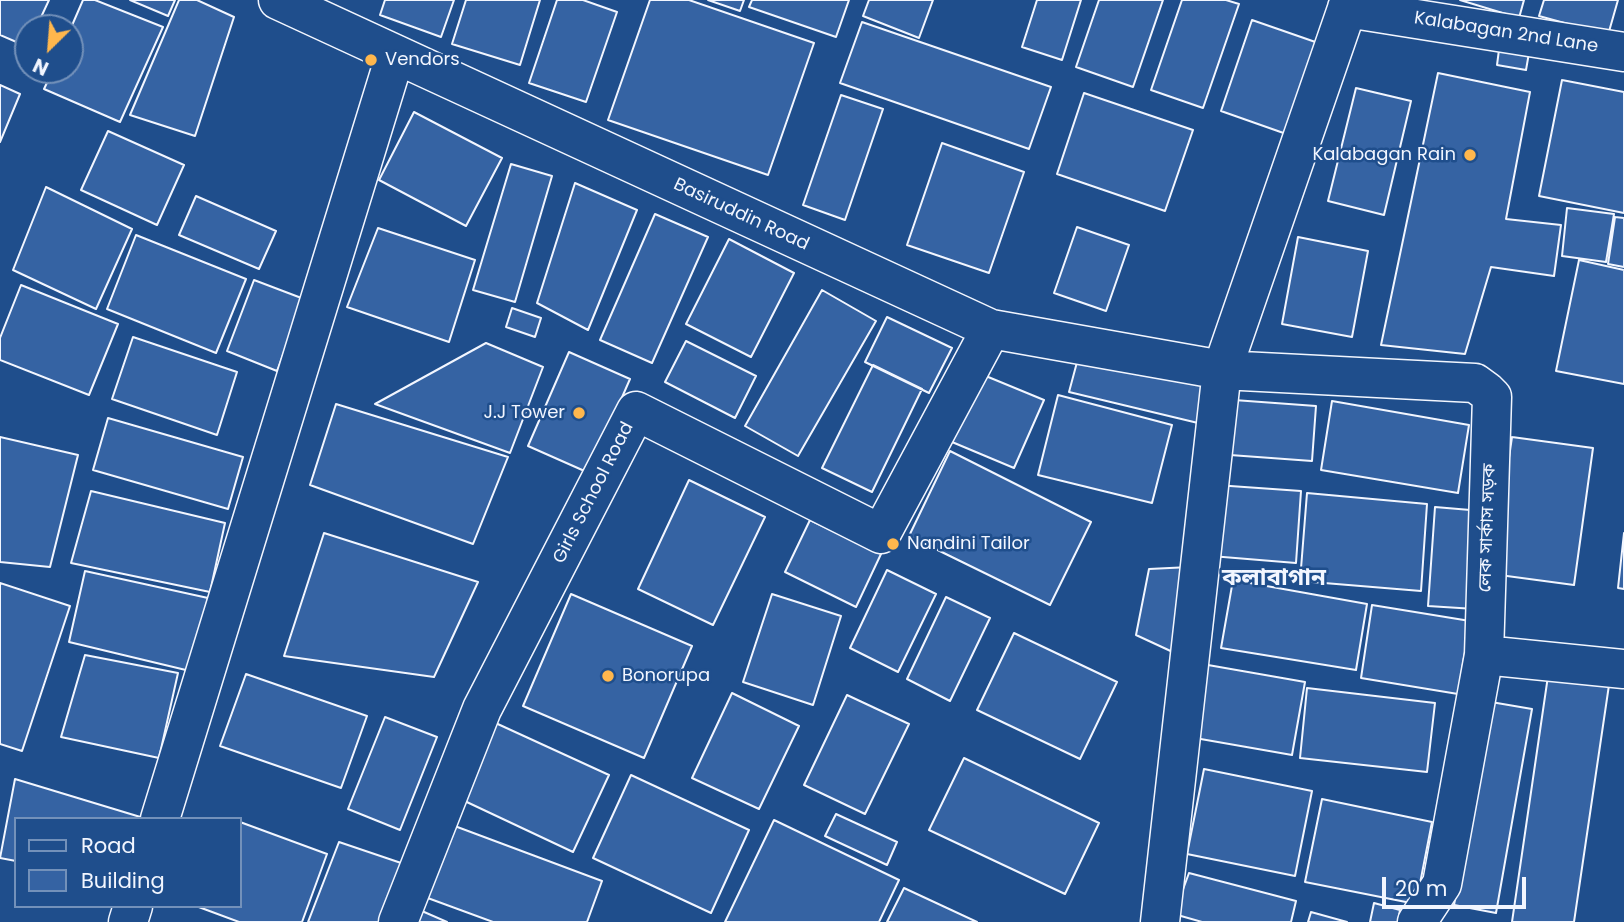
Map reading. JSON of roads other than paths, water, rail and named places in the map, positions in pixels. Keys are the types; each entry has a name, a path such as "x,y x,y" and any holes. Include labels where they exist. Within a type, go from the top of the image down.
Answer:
{"street":[{"name":"Basiruddin Road","path":"278,0 395,57 991,329 1222,370"},
{"path":"1160,922 1222,370 1348,4"},
{"name":"Kalabagan 2nd Lane","path":"1348,4 1624,52"},
{"path":"161,817 395,57"},
{"name":"Girls School Road","path":"398,922 482,709 636,411 881,534 991,329"},
{"name":"লেক সার্কাস সড়ক","path":"1222,370 1475,383 1492,397 1484,655 1442,884 1417,922"},
{"path":"1484,655 1624,669"}],"place":[{"name":"Vendors","path":"371,60"},
{"name":"Kalabagan Rain","path":"1470,155"},
{"name":"J.J Tower","path":"579,413"},
{"name":"Nandini Tailor","path":"893,544"},
{"name":"Bonorupa","path":"608,676"}],"district":[{"name":"কলাবাগান","path":"1274,579"}]}
